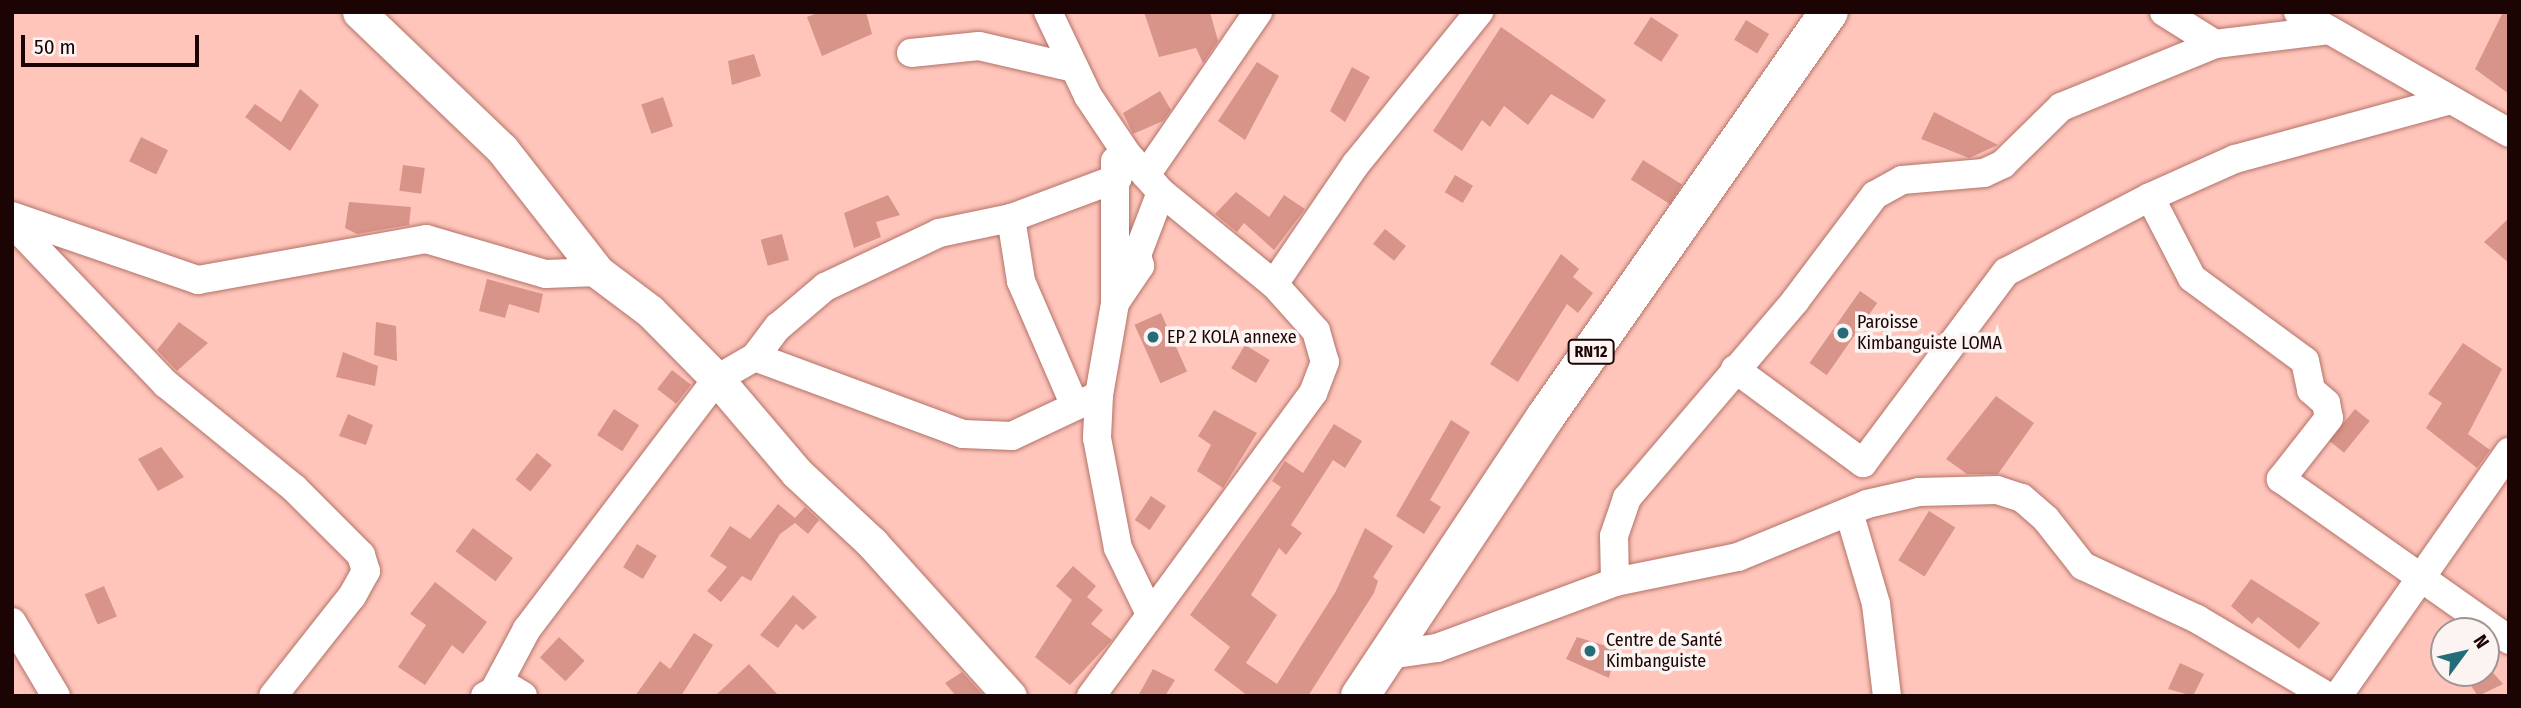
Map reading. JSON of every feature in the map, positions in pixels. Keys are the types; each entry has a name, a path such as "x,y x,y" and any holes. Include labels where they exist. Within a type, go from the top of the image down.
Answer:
{"main road":[{"name":"RN12","path":"1360,696 1546,416 1829,12"}],"street":[{"path":"359,12 502,149 598,272 650,312 717,379 797,473 882,553 1010,696"},
{"path":"1048,12 1074,68 1109,127 1154,184 1273,284 1316,331 1324,346 1322,377 1091,696"},
{"path":"1115,303 1139,266 1137,255 1154,184 1258,12"},
{"path":"1273,284 1356,164 1479,12"},
{"path":"2164,12 2215,44"},
{"path":"2298,12 2509,133"},
{"path":"1615,582 1614,536 1627,498 1875,195 1902,180 1984,173 2003,164 2060,107 2215,44 2329,30"},
{"path":"911,53 979,46 1074,68"},
{"path":"1735,369 1863,463 2006,272 2150,197 2235,159 2450,100"},
{"path":"755,357 963,434 1012,436 1087,401 1115,303 1118,178 1109,127"},
{"path":"523,696 491,691 527,629 717,379 755,357 778,327 825,287 939,233 1011,218 1118,178"},
{"path":"2150,197 2192,278 2305,361 2311,390 2326,403 2329,418 2281,479 2509,640"},
{"path":"12,216 198,280 426,239 546,274 598,272"},
{"path":"1011,218 1025,293 1087,401 1097,438 1118,548 1150,614"},
{"path":"12,223 166,384 294,488 361,555 366,571 352,596 274,696"},
{"path":"2338,696 2509,452"},
{"path":"1389,655 1437,648 1615,582 1738,558 1849,512 1958,488 2022,498 2083,566 2197,619 2327,696"},
{"path":"1849,512 1877,604 1887,696"},
{"path":"12,622 56,696"}],"building":[{"path":"820,12 866,12 872,34 822,56 807,17"},
{"path":"1144,12 1210,12 1218,41 1203,63 1196,48 1159,57"},
{"path":"2503,12 2509,12 2509,94 2475,69"},
{"path":"1651,17 1679,35 1661,62 1634,44"},
{"path":"1746,20 1769,34 1757,54 1734,40"},
{"path":"1501,27 1606,100 1593,119 1551,94 1528,125 1504,106 1490,127 1482,120 1462,151 1433,131"},
{"path":"754,54 761,76 732,85 728,61"},
{"path":"1257,62 1279,76 1245,140 1218,121"},
{"path":"1352,67 1370,77 1345,122 1330,111"},
{"path":"300,89 319,105 290,151 245,117 255,104 281,122"},
{"path":"1160,91 1171,110 1163,121 1133,134 1123,113"},
{"path":"663,97 673,126 651,134 641,104"},
{"path":"1934,112 1998,145 1969,158 1921,139"},
{"path":"141,137 168,150 156,174 129,161"},
{"path":"1643,160 1682,184 1670,204 1631,180"},
{"path":"403,165 425,168 421,194 399,191"},
{"path":"1455,175 1473,186 1463,203 1445,192"},
{"path":"1236,192 1269,217 1284,195 1305,209 1274,250 1244,223 1237,232 1215,214"},
{"path":"888,195 900,215 876,222 881,237 854,248 844,213"},
{"path":"349,202 411,207 409,225 357,234 345,228"},
{"path":"2509,218 2509,263 2484,242"},
{"path":"1385,229 1406,246 1394,261 1373,244"},
{"path":"782,234 789,260 768,266 761,240"},
{"path":"1561,254 1579,269 1573,277 1593,293 1578,313 1567,304 1518,382 1490,364"},
{"path":"487,279 543,294 539,313 509,304 505,318 479,311"},
{"name":"Paroisse Kimbanguiste LOMA","path":"1860,291 1877,303 1827,375 1810,363"},
{"path":"1161,313 1187,371 1161,383 1135,325"},
{"path":"179,322 208,343 177,371 157,350"},
{"path":"376,322 396,326 397,361 374,355"},
{"path":"2463,343 2502,369 2468,434 2490,450 2477,468 2426,428 2442,403 2428,394"},
{"path":"1245,345 1270,360 1256,383 1231,368"},
{"path":"343,352 378,366 375,386 336,377"},
{"path":"672,370 691,385 676,404 657,389"},
{"path":"1996,396 2034,423 1998,474 1967,474 1946,459"},
{"path":"614,409 639,425 622,451 597,435"},
{"path":"2355,409 2370,421 2344,453 2329,441"},
{"path":"1214,410 1257,433 1223,488 1197,471 1211,445 1198,436"},
{"path":"348,414 373,425 366,445 339,436"},
{"path":"1451,420 1470,432 1430,500 1441,507 1424,534 1396,516"},
{"path":"1334,424 1362,441 1345,468 1333,460 1291,525 1302,533 1286,555 1279,548 1251,595 1277,615 1246,663 1277,684 1336,591 1365,528 1393,546 1373,577 1378,581 1374,593 1308,696 1248,696 1214,670 1230,647 1190,615 1281,487 1272,481 1285,461 1303,473"},
{"path":"161,447 184,477 158,491 138,459"},
{"path":"537,453 552,465 530,491 516,479"},
{"path":"1151,496 1166,506 1150,530 1135,520"},
{"path":"778,504 795,518 805,507 819,520 808,534 795,523 780,534 751,581 742,576 721,602 707,591 727,567 710,556 730,526 750,539"},
{"path":"1929,511 1955,527 1925,577 1898,560"},
{"path":"473,528 513,558 495,581 456,551"},
{"path":"637,544 657,556 643,579 623,567"},
{"path":"1073,566 1096,586 1087,597 1103,610 1091,624 1112,640 1070,685 1035,657 1072,600 1056,586"},
{"path":"2251,579 2320,623 2299,649 2258,617 2252,624 2231,606"},
{"path":"435,582 487,622 463,654 452,645 425,685 398,667 426,625 410,614"},
{"path":"104,586 117,616 98,625 85,594"},
{"path":"793,595 817,617 803,630 796,624 778,648 760,635"},
{"path":"694,633 713,645 681,696 635,696 660,661 670,669"},
{"path":"559,637 585,661 566,681 540,657"},
{"path":"1577,637 1616,649 1609,678 1566,659"},
{"path":"2180,663 2204,674 2193,696 2168,689"},
{"path":"749,664 779,696 715,696"},
{"path":"1153,669 1175,680 1165,696 1138,696"},
{"path":"962,672 984,696 956,696 945,683"},
{"path":"2472,687 2497,687 2478,696"}],"place":[{"name":"Paroisse Kimbanguiste LOMA","path":"1843,333"},
{"name":"EP 2 KOLA annexe","path":"1153,337"},
{"name":"Centre de Santé Kimbanguiste","path":"1590,651"}]}
